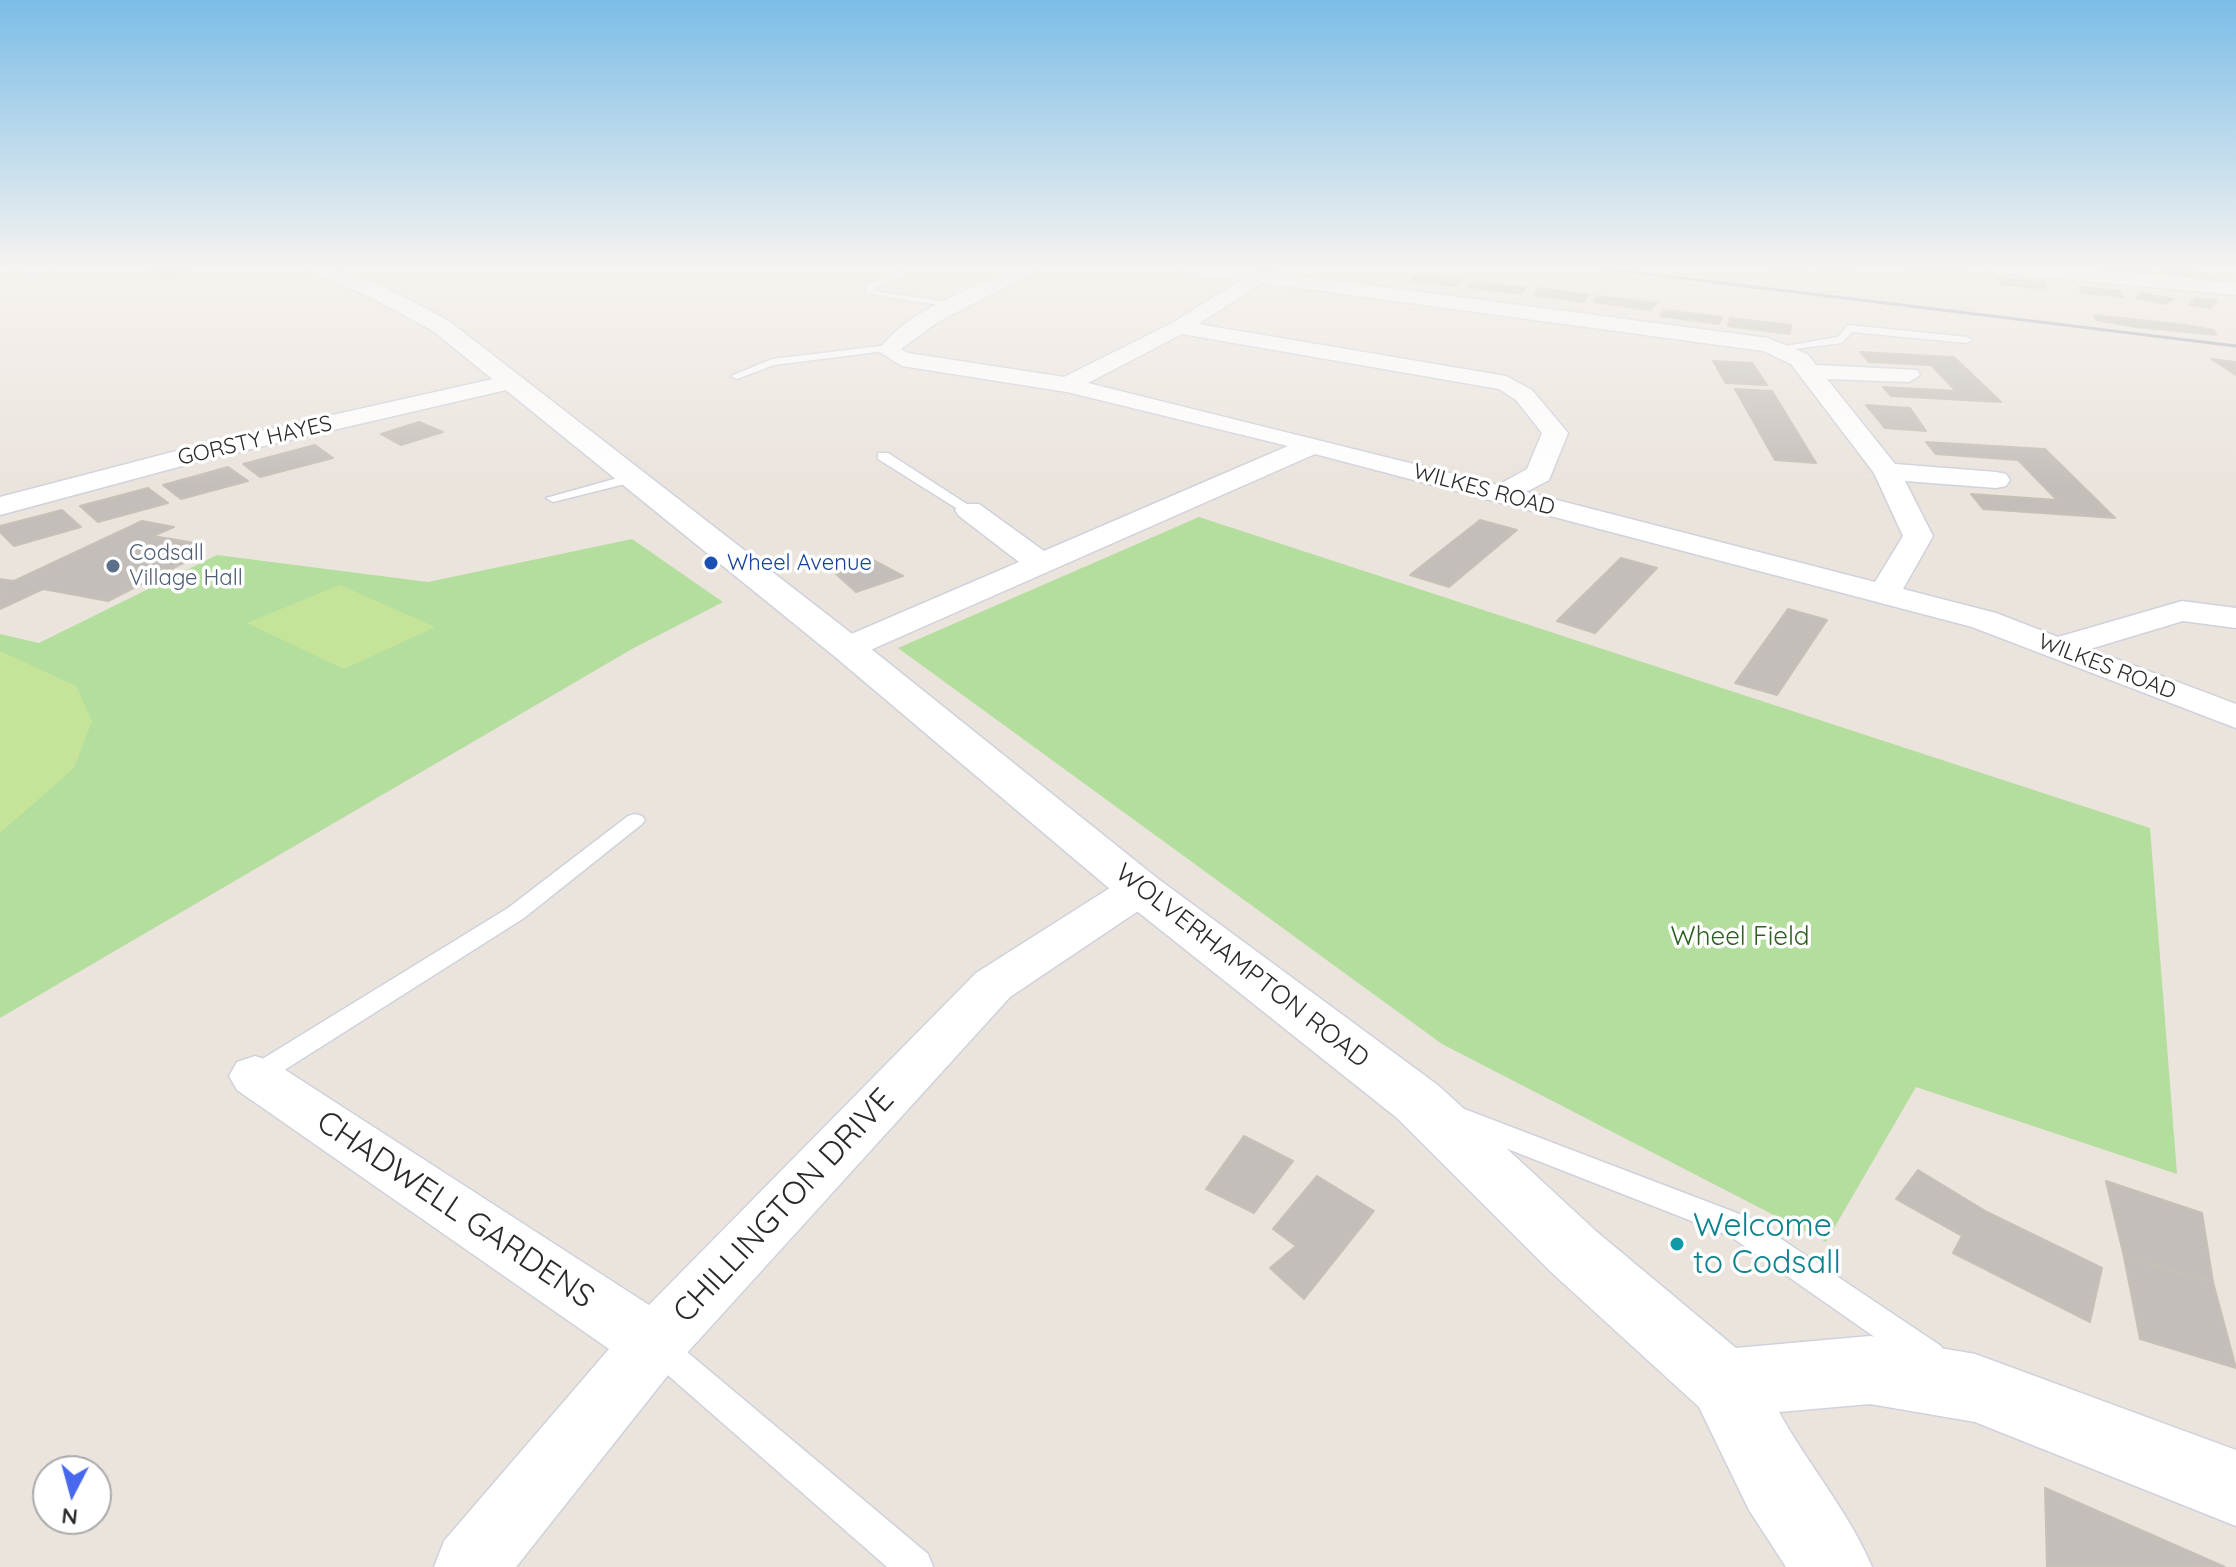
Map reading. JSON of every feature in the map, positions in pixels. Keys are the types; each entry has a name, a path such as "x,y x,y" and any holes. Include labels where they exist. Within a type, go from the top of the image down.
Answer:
{"street":[{"name":"WOLVERHAMPTON ROAD","path":"457,339 847,648 1140,889 1418,1102 1574,1252 1724,1383"},
{"path":"889,348 896,339"},
{"path":"1067,385 1156,339"},
{"path":"1250,339 1506,383 1524,395 1555,433 1539,474 1500,495"},
{"path":"1731,339 1793,353 1887,472 1918,536 1883,596"},
{"name":"WILKES ROAD","path":"889,348 892,356 902,359 1067,385 1313,445 1984,620 2236,717"},
{"path":"1809,372 1909,375"},
{"name":"GORSTY HAYES","path":"0,506 203,452 511,382"},
{"path":"847,648 1313,445"},
{"path":"1887,472 1996,480"},
{"path":"969,510 1042,564"},
{"path":"2057,648 2182,611 2236,618"},
{"name":"CHILLINGTON DRIVE","path":"470,1567 654,1344 993,985 1140,889"},
{"name":"CHADWELL GARDENS","path":"255,1076 654,1344"},
{"path":"1832,1567 1776,1483 1724,1383 1870,1370 1975,1388 2236,1488"}],"lane":[{"path":"1779,348 1842,339"},
{"path":"1958,339 1967,340"},
{"path":"737,376 769,362 889,348"},
{"path":"883,456 969,510"},
{"path":"553,498 632,478"},
{"path":"255,1076 516,913 635,820"},
{"path":"1418,1102 1740,1227 1975,1388"},
{"path":"654,1344 915,1567"}],"green space":[{"name":"Wheel Field","path":"1199,517 2150,828 2177,1174 1916,1087 1826,1242 1442,1044 898,648"},
{"path":"632,539 723,602 632,649 0,1018 0,634 39,643 217,555 428,582"},
{"path":"340,585 435,627 344,669 247,623"},
{"path":"0,651 76,686 92,721 74,768 0,833"}],"building":[{"path":"1860,352 1954,357 2001,402 1891,396 1883,387 1956,391 1931,365 1869,362"},
{"path":"2211,359 2236,362 2236,375"},
{"path":"1713,361 1752,363 1767,385 1726,383"},
{"path":"1735,389 1772,391 1816,463 1775,460"},
{"path":"1866,405 1910,408 1926,431 1885,428"},
{"path":"419,422 443,432 401,445 381,434"},
{"path":"1926,442 2045,449 2115,518 1983,509 1971,494 2057,500 2018,460 1936,454"},
{"path":"315,445 333,458 260,477 243,464"},
{"path":"228,467 248,481 181,499 163,485"},
{"path":"148,488 168,503 98,522 80,506"},
{"path":"62,510 81,527 14,546 0,532 0,526"},
{"path":"1480,520 1517,530 1449,587 1410,575"},
{"name":"Codsall Village Hall","path":"142,521 174,527 153,536 201,544 188,550 203,553 108,601 43,589 0,609 0,579 14,581"},
{"path":"1621,558 1657,568 1595,633 1557,621"},
{"path":"873,560 903,576 856,592 836,574"},
{"path":"1788,609 1827,620 1777,695 1735,683"},
{"path":"1244,1136 1293,1161 1254,1213 1206,1189"},
{"path":"1918,1170 1987,1212 2102,1268 2090,1322 1953,1253 1962,1236 1896,1199"},
{"path":"1317,1176 1374,1211 1304,1299 1270,1268 1296,1246 1273,1229"},
{"path":"2106,1181 2202,1213 2213,1282 2124,1257"},
{"path":"2124,1257 2213,1282 2236,1368 2140,1339"},
{"path":"2045,1488 2225,1567 2047,1567"}],"railway":[{"path":"2180,339 2236,346"}],"place":[{"name":"Wheel Avenue","path":"711,563"},
{"name":"Codsall Village Hall","path":"113,566"},
{"name":"Welcome to Codsall","path":"1677,1244"}]}
